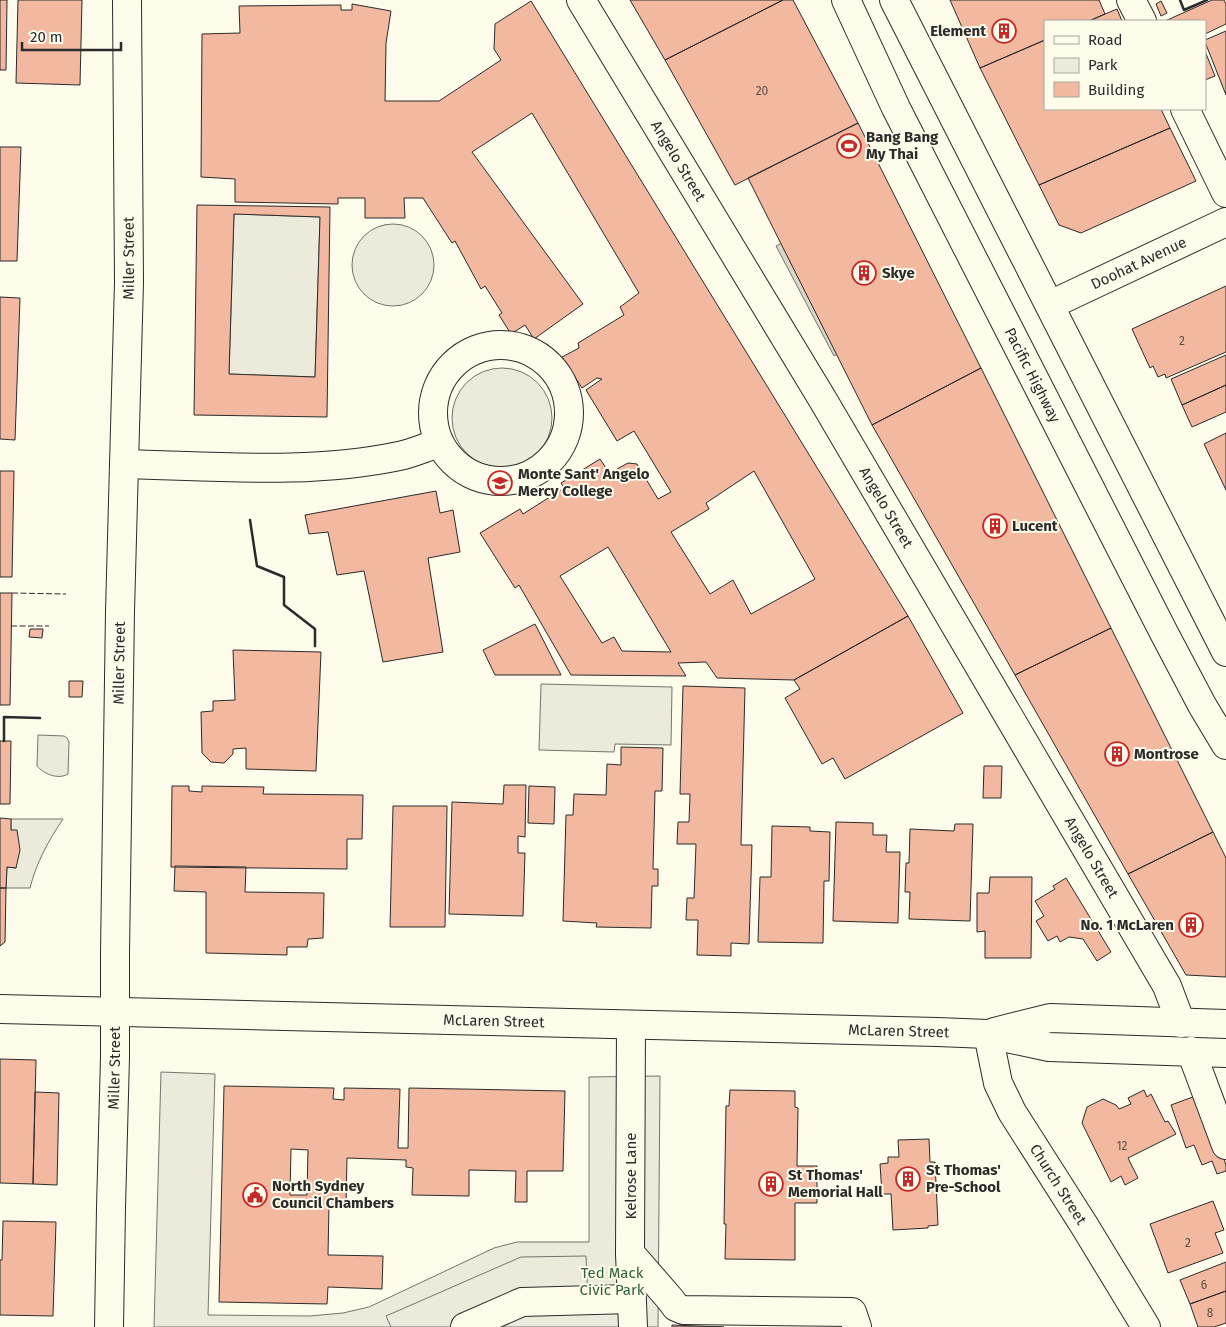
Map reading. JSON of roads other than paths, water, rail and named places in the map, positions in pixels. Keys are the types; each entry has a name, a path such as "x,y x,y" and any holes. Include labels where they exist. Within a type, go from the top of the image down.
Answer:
{"street":[{"name":"Miller Street","path":"109,1327 120,611 129,282 127,0"},
{"name":"Angelo Street","path":"580,0 819,393 1162,977 1171,994 1180,1023"},
{"name":"Pacific Highway","path":"846,0 896,108 1202,705 1225,742"},
{"path":"894,0 1226,652"},
{"path":"1131,0 1141,20"},
{"path":"1185,110 1226,193"},
{"name":"Doohat Avenue","path":"1050,305 1226,222"},
{"path":"497,344 520,347 541,356 557,373 567,393 570,416 565,438 553,457 536,472 514,480 492,481 471,474 458,466 452,461 440,443 433,422 434,400 441,379 456,362 475,350 497,344"},
{"path":"124,464 266,468 340,465 400,456 440,443"},
{"name":"McLaren Street","path":"0,1009 988,1034 1049,1047 1226,1053"},
{"name":"McLaren Street","path":"988,1034 1050,1018 1226,1024"},
{"name":"Kelrose Lane","path":"631,1025 630,1252 633,1327"},
{"name":"Church Street","path":"988,1034 998,1083 1012,1112 1146,1327"},
{"path":"1191,1051 1226,1145"},
{"path":"630,1252 676,1307 683,1310 852,1312 857,1327"},
{"path":"465,1327 522,1302 631,1299"}],"place":[{"name":"Element","path":"1004,31"},
{"name":"Bang Bang My Thai","path":"849,146"},
{"name":"Skye","path":"864,273"},
{"name":"Monte Sant' Angelo Mercy College","path":"500,483"},
{"name":"Lucent","path":"995,526"},
{"name":"Montrose","path":"1117,754"},
{"name":"No. 1 McLaren","path":"1191,925"},
{"name":"St Thomas' Pre-School","path":"908,1179"},
{"name":"St Thomas' Memorial Hall","path":"771,1184"},
{"name":"North Sydney Council Chambers","path":"255,1195"}],"park label":[{"name":"Ted Mack Civic Park","path":"612,1282"}]}
